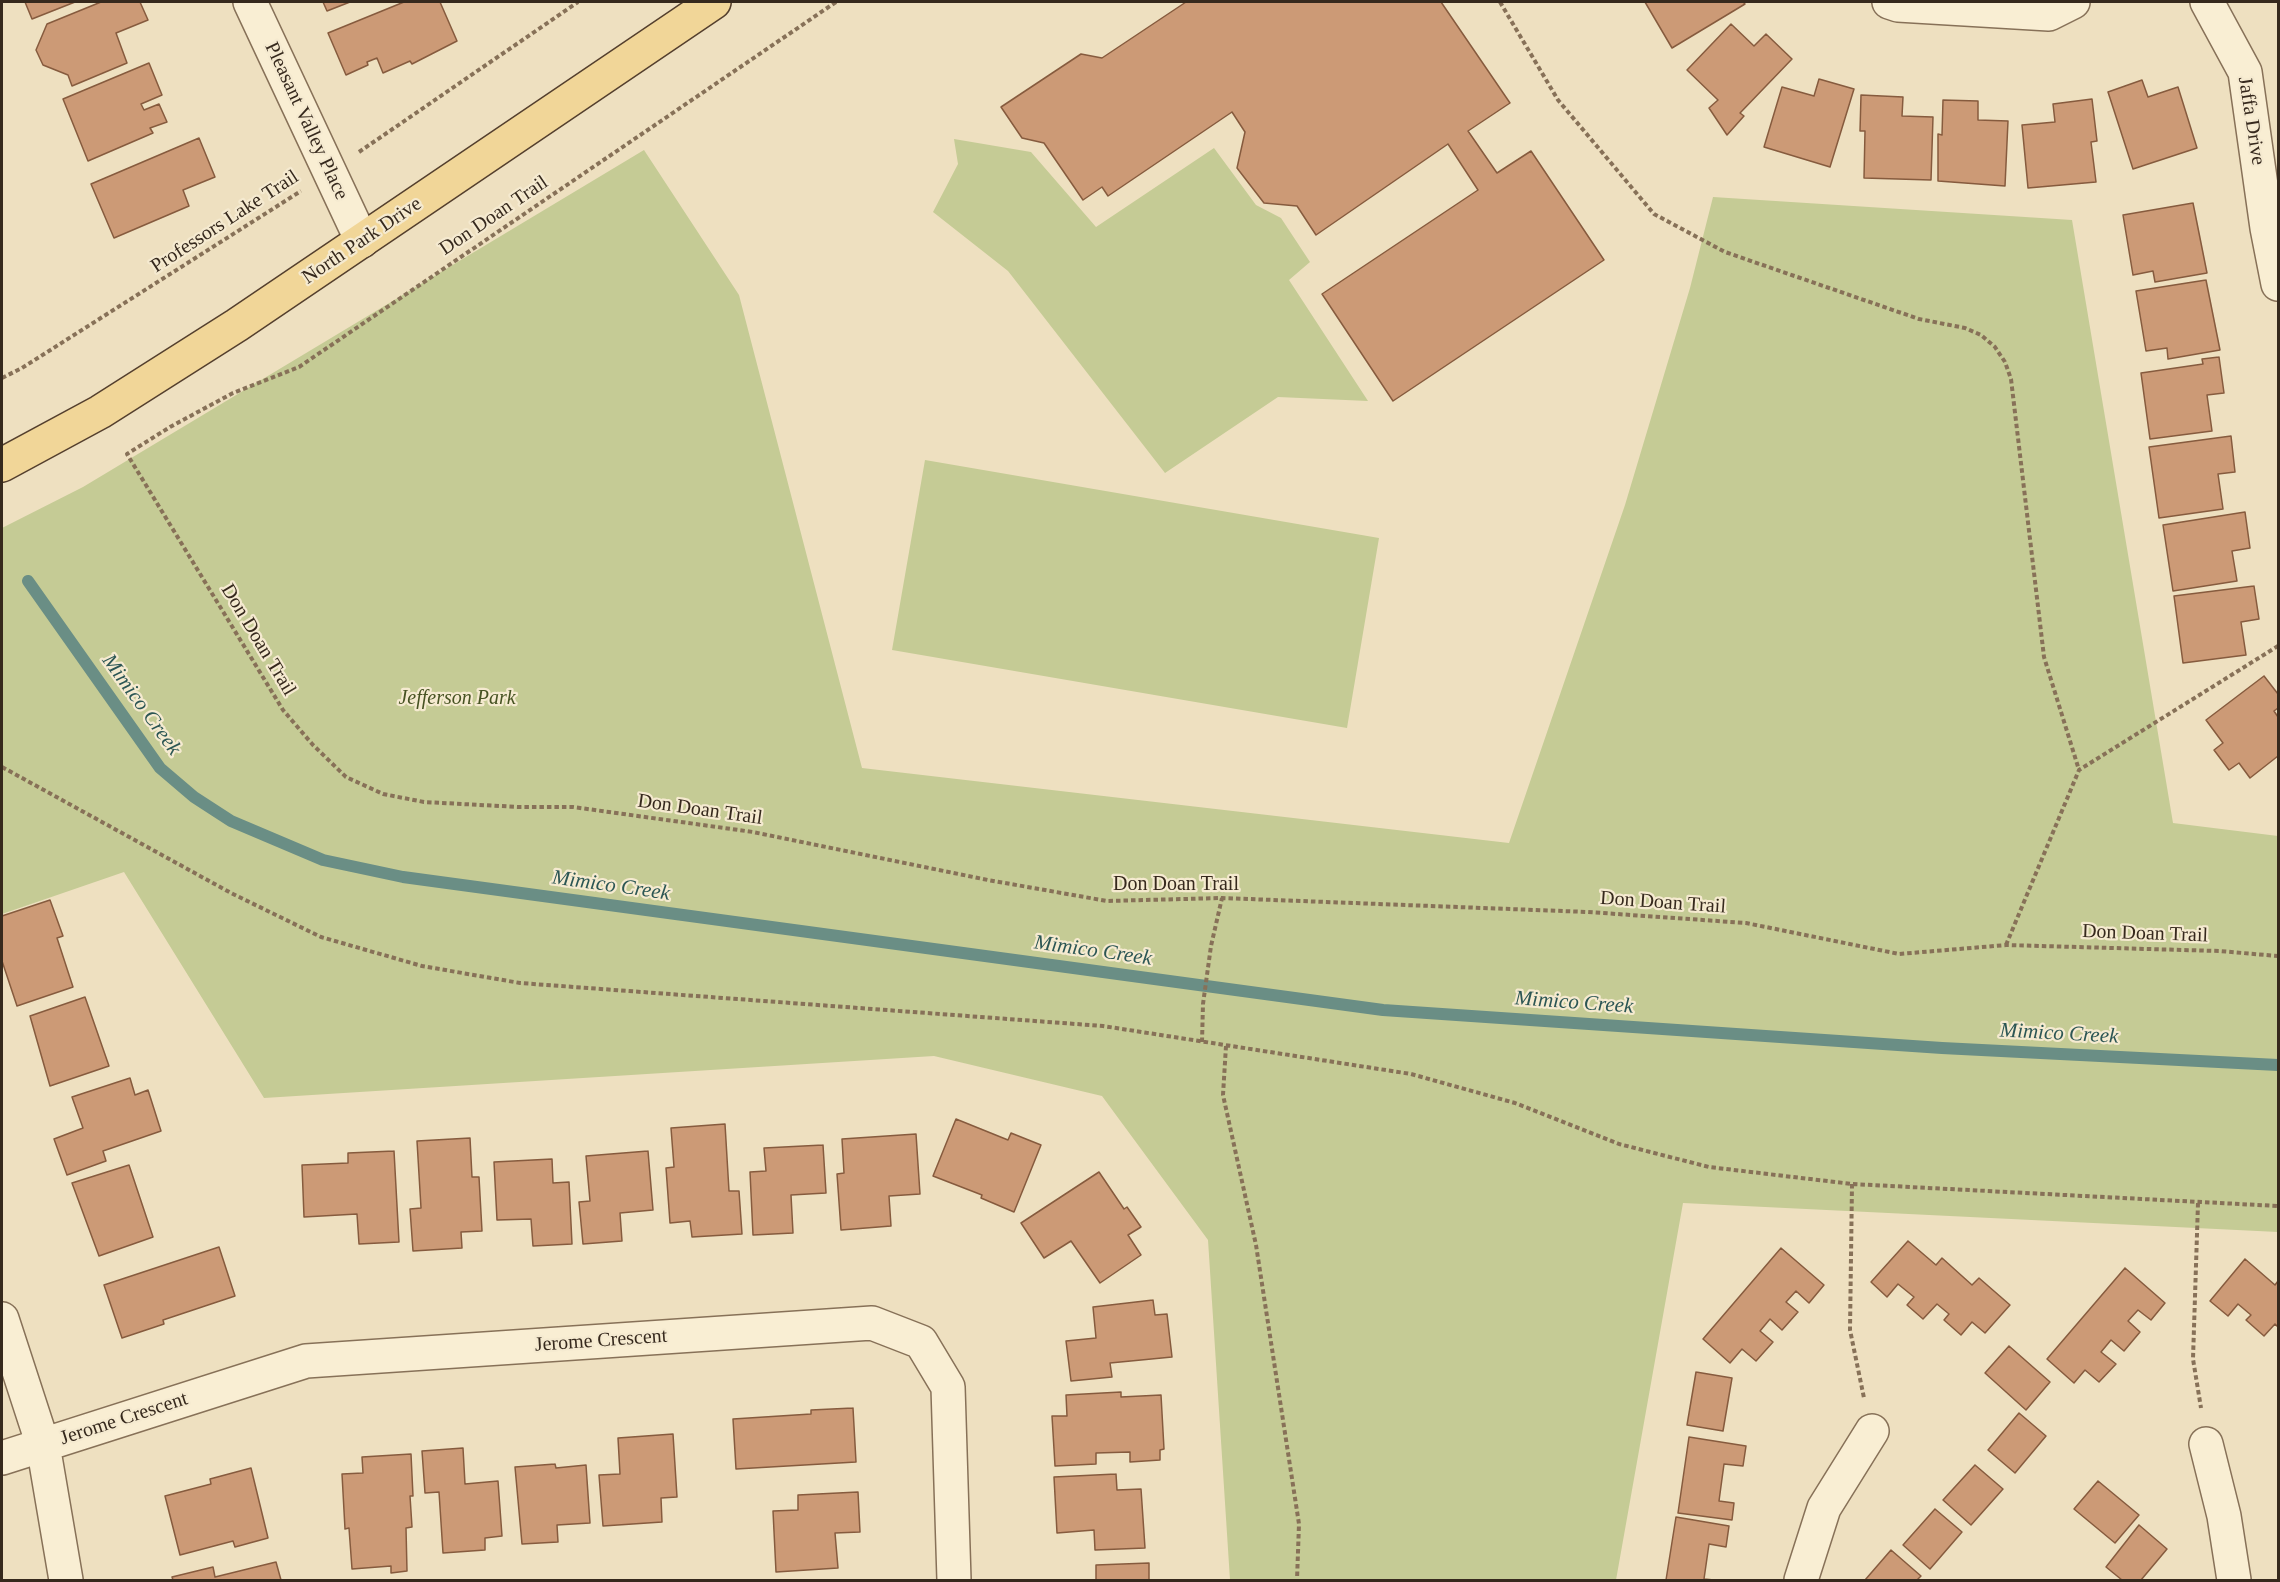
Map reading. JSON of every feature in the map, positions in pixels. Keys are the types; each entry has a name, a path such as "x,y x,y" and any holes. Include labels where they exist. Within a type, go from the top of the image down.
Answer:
{"main road":[{"name":"North Park Drive","path":"2,465 100,412 237,325 714,2"}],"street":[{"name":"Pleasant Valley Place","path":"250,2 362,241"},
{"path":"1889,2 1898,5 2049,14 2073,2"},
{"name":"Jaffa Drive","path":"2207,2 2246,72 2267,228 2278,284"},
{"path":"2,1318 44,1445 66,1581"},
{"name":"Jerome Crescent","path":"2,1458 306,1361 872,1323 921,1342 948,1387 954,1581"},
{"path":"1801,1581 1824,1508 1872,1431"},
{"path":"2206,1444 2224,1515 2234,1581"}],"path":[{"name":"Professors Lake Trail","path":"2,378 22,368 244,230 578,2"},
{"name":"Don Doan Trail","path":"836,2 299,367 233,393 170,427 127,454 283,710 313,745 346,777 383,794 424,802 519,807 573,807 753,832 988,880 1107,901 1222,898 1588,912 1746,923 1899,954 2006,945 2219,951 2278,956"},
{"path":"1500,2 1558,100 1654,214 1725,252 1919,319 1965,328 1981,335 1995,347 2005,362 2011,379 2044,657 2079,770"},
{"path":"2006,945 2079,770 2278,646"},
{"path":"2,767 231,892 321,937 422,966 520,982 1103,1026 1411,1074 1515,1103 1619,1144 1709,1167 1852,1184 2278,1206"},
{"path":"1202,1042 1203,1004 1211,946 1222,898"},
{"path":"1226,1046 1223,1095 1256,1245 1299,1524 1297,1581"},
{"path":"1852,1184 1850,1330 1872,1431"},
{"path":"2198,1203 2193,1359 2206,1444"}],"green space":[{"path":"954,139 1031,152 1096,227 1214,148 1256,205 1281,218 1310,262 1289,280 1368,401 1278,397 1165,473 1008,271 933,212 958,164"},
{"name":"Jefferson Park","path":"644,150 739,295 862,768 1509,843 1625,505 1690,288 1713,197 2072,220 2173,823 2278,836 2278,1232 1683,1203 1616,1580 1230,1580 1208,1240 1102,1096 934,1056 264,1098 124,872 2,914 2,528 83,487"},
{"path":"925,460 1379,538 1347,728 892,650"}],"building":[{"path":"25,2 75,2 32,19"},
{"path":"101,2 140,2 148,20 116,33 127,63 72,86 68,75 43,65 36,50 47,24"},
{"path":"323,2 350,2 327,11"},
{"path":"404,2 440,2 457,41 412,64 410,61 383,73 377,58 367,62 368,65 346,75 328,33"},
{"path":"1186,2 1441,2 1510,103 1468,131 1497,173 1531,151 1604,260 1393,401 1322,294 1478,190 1448,144 1316,235 1297,206 1264,203 1237,168 1245,132 1232,112 1108,196 1102,187 1083,200 1044,143 1022,138 1001,107 1081,54 1102,58"},
{"path":"1645,2 1743,2 1745,4 1672,48"},
{"path":"1731,24 1754,46 1766,34 1792,59 1740,113 1744,116 1727,135 1709,108 1718,100 1687,70"},
{"path":"149,63 162,95 141,104 144,110 159,104 167,122 150,128 153,133 88,161 63,99"},
{"path":"1819,79 1854,89 1830,167 1764,147 1782,87 1814,96"},
{"path":"2142,80 2148,97 2178,87 2197,148 2133,169 2108,92"},
{"path":"1861,95 1903,97 1902,116 1933,117 1931,180 1864,178 1865,131 1860,131"},
{"path":"2092,99 2097,141 2091,142 2096,182 2028,188 2022,125 2055,122 2053,104"},
{"path":"1943,100 1978,101 1978,120 2008,121 2005,186 1938,181 1938,134 1942,135"},
{"path":"199,138 215,177 183,190 189,206 114,238 91,184"},
{"path":"2193,203 2207,273 2155,282 2153,271 2133,275 2123,215"},
{"path":"2206,280 2220,350 2168,359 2167,348 2146,351 2136,291"},
{"path":"2219,357 2224,393 2207,395 2212,431 2150,439 2141,373 2203,364 2202,359"},
{"path":"2231,436 2235,472 2218,474 2223,509 2159,518 2149,447"},
{"path":"2245,512 2250,548 2232,551 2237,581 2173,591 2163,525"},
{"path":"2254,586 2259,619 2241,622 2246,655 2183,663 2174,596"},
{"path":"2264,676 2278,694 2278,708 2274,711 2278,717 2278,756 2250,778 2239,763 2229,770 2214,750 2223,743 2206,720"},
{"path":"50,900 63,936 57,938 73,987 17,1006 2,961 2,916"},
{"path":"85,997 109,1066 50,1086 30,1016"},
{"path":"130,1078 135,1095 148,1090 161,1131 103,1151 106,1161 67,1175 54,1139 83,1128 72,1097"},
{"path":"956,1119 1008,1140 1011,1133 1041,1145 1014,1212 981,1198 982,1195 933,1176"},
{"path":"725,1124 729,1191 739,1191 742,1234 692,1237 690,1221 670,1223 666,1168 674,1167 671,1128"},
{"path":"916,1134 920,1194 889,1196 891,1226 841,1230 837,1174 844,1173 842,1139"},
{"path":"470,1138 472,1177 479,1177 482,1231 461,1232 462,1248 413,1251 410,1209 421,1208 417,1141"},
{"path":"823,1145 826,1193 791,1195 793,1233 753,1235 750,1172 766,1171 764,1148"},
{"path":"394,1151 399,1242 359,1244 357,1214 304,1217 302,1165 348,1163 348,1153"},
{"path":"648,1151 653,1210 620,1213 622,1241 583,1244 579,1202 590,1201 586,1156"},
{"path":"552,1159 553,1183 569,1182 572,1244 533,1246 531,1219 497,1220 494,1162"},
{"path":"129,1165 153,1237 99,1256 72,1183"},
{"path":"1099,1172 1124,1209 1127,1207 1141,1227 1128,1235 1141,1255 1100,1283 1071,1241 1044,1258 1021,1223"},
{"path":"1908,1241 1936,1265 1942,1258 1972,1285 1979,1278 2010,1305 1985,1333 1972,1322 1961,1335 1944,1320 1949,1314 1937,1304 1923,1319 1907,1305 1914,1297 1898,1284 1887,1297 1871,1282"},
{"path":"219,1247 235,1296 163,1320 164,1324 122,1338 104,1285"},
{"path":"1781,1248 1824,1285 1809,1303 1796,1291 1786,1302 1798,1312 1782,1330 1770,1319 1760,1331 1773,1342 1756,1361 1742,1349 1730,1363 1703,1339"},
{"path":"2245,1259 2275,1285 2278,1281 2278,1327 2275,1324 2264,1336 2246,1320 2251,1315 2238,1304 2228,1316 2210,1301"},
{"path":"2125,1268 2165,1303 2151,1320 2138,1310 2128,1321 2140,1332 2124,1351 2111,1340 2101,1352 2116,1364 2099,1382 2085,1370 2074,1383 2047,1359"},
{"path":"1153,1300 1155,1315 1167,1314 1172,1357 1110,1363 1112,1377 1071,1381 1066,1341 1096,1338 1093,1307"},
{"path":"2009,1346 2050,1382 2026,1410 1985,1373"},
{"path":"1696,1372 1732,1378 1723,1431 1687,1425"},
{"path":"1121,1392 1121,1397 1161,1395 1164,1449 1160,1450 1160,1460 1130,1462 1130,1452 1096,1453 1096,1464 1055,1466 1052,1416 1067,1416 1066,1395"},
{"path":"853,1408 856,1462 736,1469 733,1419 811,1414 811,1410"},
{"path":"2019,1413 2046,1436 2015,1473 1988,1450"},
{"path":"673,1434 677,1497 661,1498 662,1522 603,1526 599,1475 620,1474 618,1438"},
{"path":"1689,1437 1746,1446 1743,1466 1724,1464 1719,1501 1734,1503 1732,1520 1678,1513"},
{"path":"463,1448 465,1484 498,1481 502,1536 485,1538 485,1550 443,1553 439,1492 425,1493 422,1451"},
{"path":"411,1454 412,1527 406,1528 407,1571 391,1573 391,1566 352,1569 349,1528 345,1529 342,1474 363,1473 362,1457"},
{"path":"555,1464 556,1468 586,1465 590,1523 557,1525 558,1542 522,1544 515,1467"},
{"path":"1975,1465 2003,1489 1971,1525 1943,1500"},
{"path":"251,1468 268,1538 235,1547 233,1541 180,1555 165,1496 211,1484 210,1479"},
{"path":"1116,1474 1117,1490 1141,1489 1145,1548 1095,1550 1094,1530 1057,1533 1054,1477"},
{"path":"2098,1481 2139,1515 2115,1543 2074,1509"},
{"path":"858,1492 860,1532 835,1533 838,1568 776,1572 773,1511 798,1510 798,1495"},
{"path":"1935,1509 1962,1532 1930,1569 1903,1545"},
{"path":"1676,1517 1729,1526 1726,1547 1709,1544 1704,1579 1714,1580 1666,1580"},
{"path":"2139,1525 2167,1549 2141,1580 2122,1580 2106,1567"},
{"path":"1891,1550 1921,1576 1917,1580 1865,1580"},
{"path":"276,1562 281,1580 173,1580 172,1577 213,1567 215,1577"},
{"path":"1149,1563 1149,1580 1096,1580 1096,1565"}],"waterway":[{"name":"Mimico Creek","path":"28,581 160,768 194,797 231,821 323,860 403,877 1383,1010 1942,1048 2278,1065"}]}
